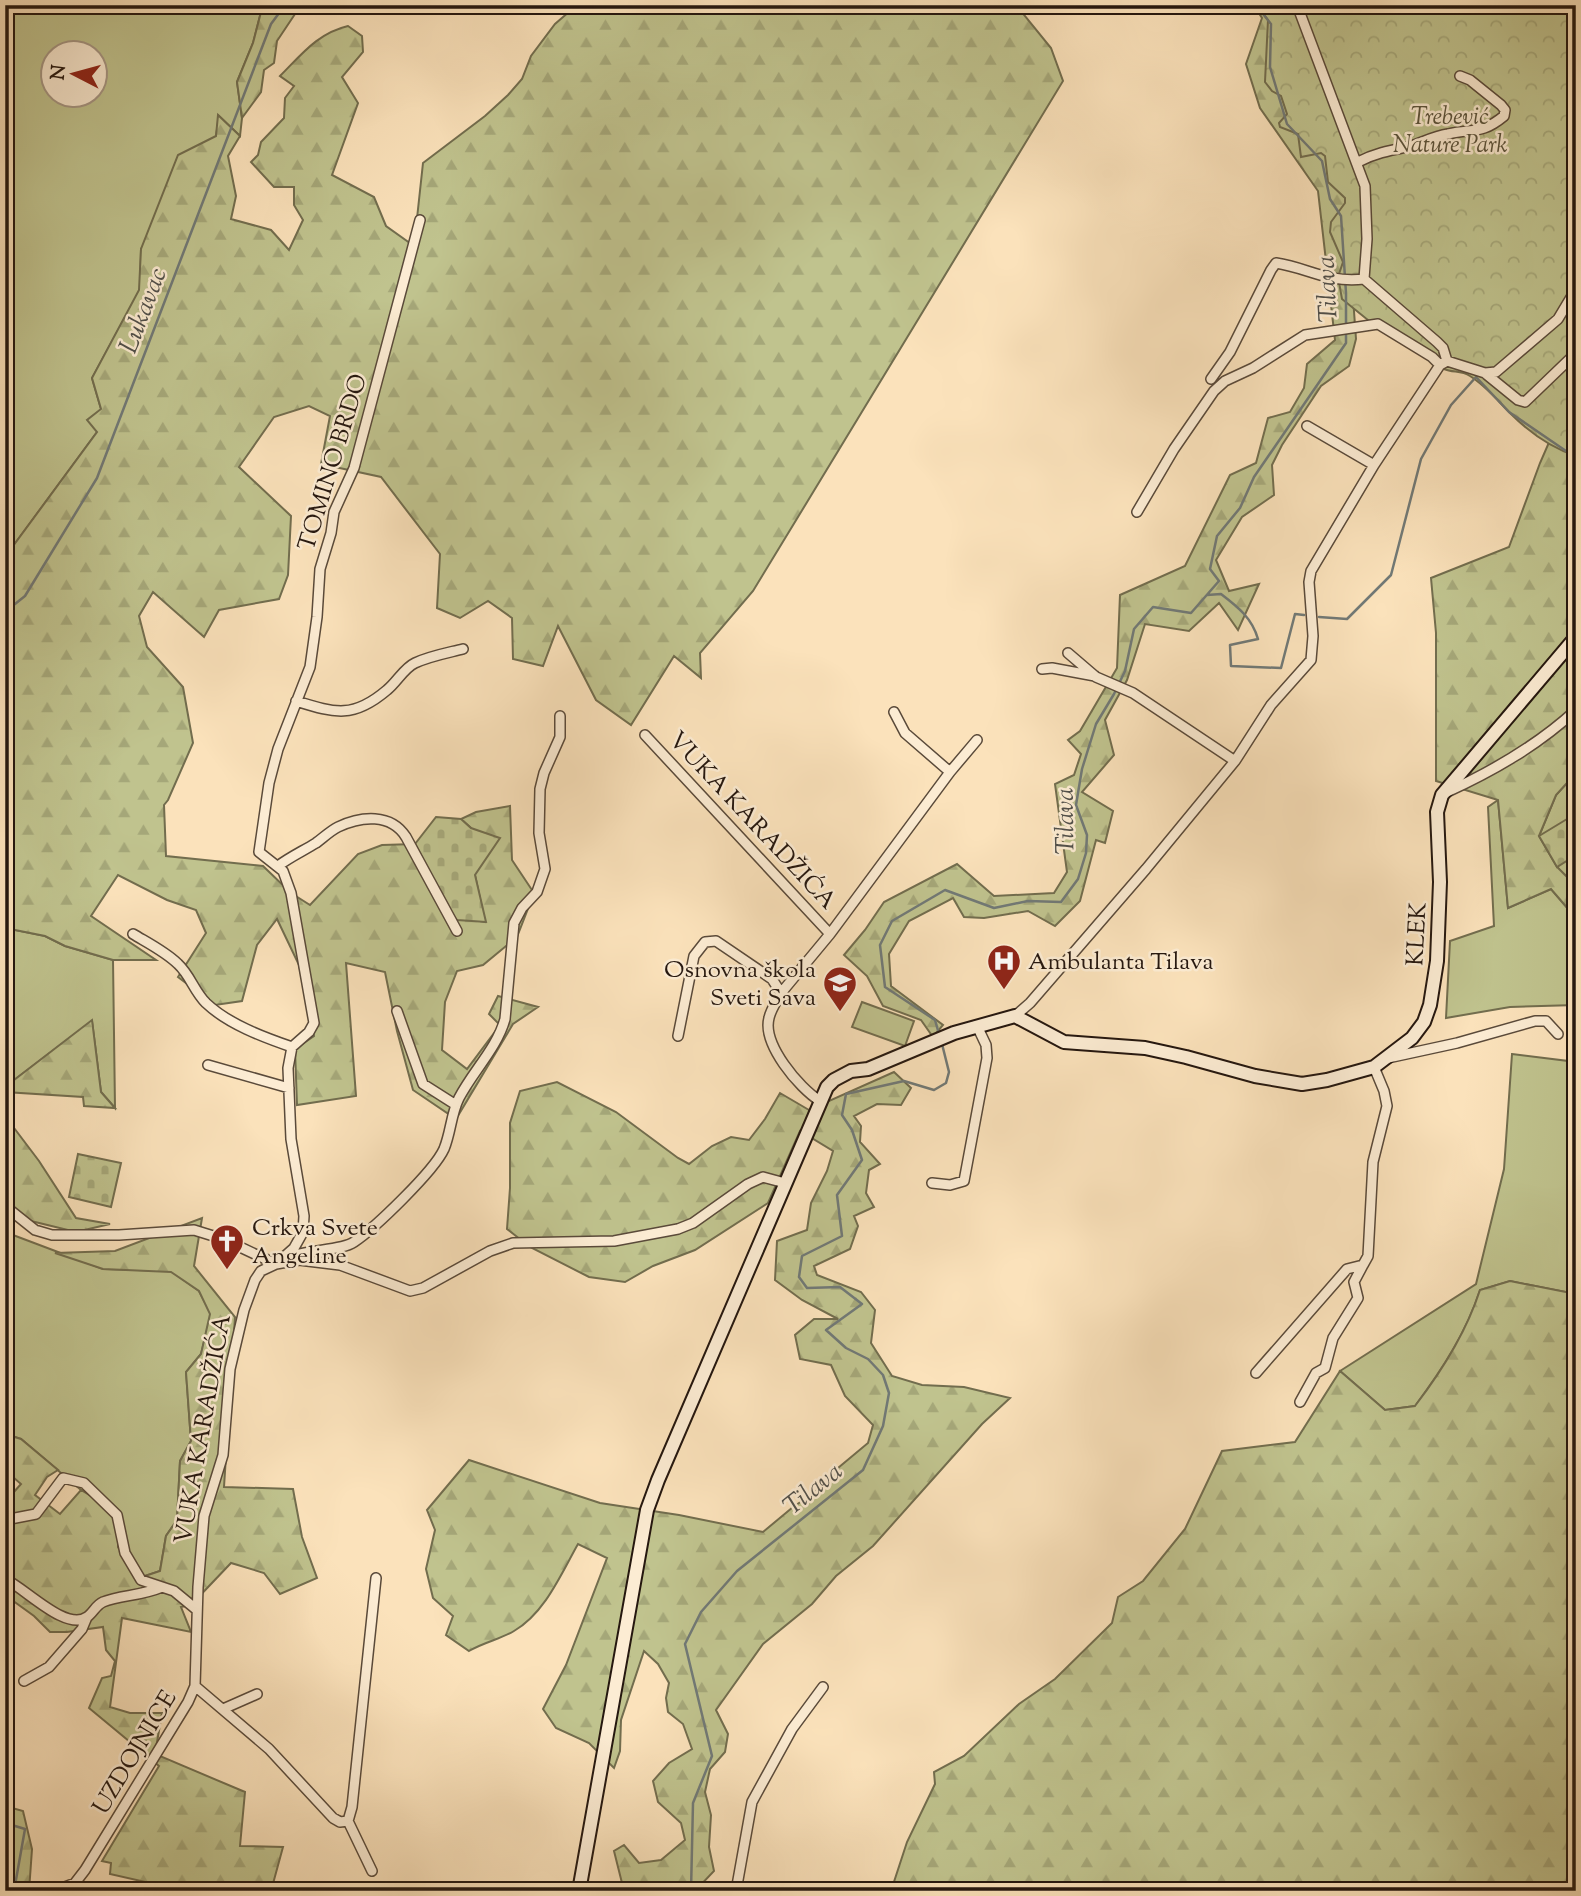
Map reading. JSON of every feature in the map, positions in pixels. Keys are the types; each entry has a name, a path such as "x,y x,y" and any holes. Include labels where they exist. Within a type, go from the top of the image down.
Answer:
{"street":[{"path":"1297,5 1366,186 1367,239 1364,279"},
{"path":"1358,162 1370,155 1412,145 1435,136 1480,131 1504,116 1505,110 1501,105 1470,80 1460,76"},
{"name":"TOMINO BRDO","path":"292,1046 309,1032 314,1023 291,893 283,871 259,852 269,783 278,749 310,667 320,569 334,512 354,468 420,220"},
{"path":"579,1891 647,1510 827,1087 850,1071 868,1069 954,1034 1015,1016 1030,1003 1146,869 1235,761 1270,705 1311,660 1311,571 1374,465 1443,363 1443,348 1364,279 1321,277 1276,263 1270,270 1230,352 1211,379"},
{"path":"1137,512 1182,438 1207,401 1225,381 1253,368 1304,335 1378,324 1443,363 1485,373 1496,372 1558,319 1576,289"},
{"path":"1485,373 1518,400 1525,402 1576,353"},
{"path":"1307,426 1374,465"},
{"path":"1442,795 1576,636"},
{"path":"296,701 334,713 345,712 363,705 387,690 413,664 463,649"},
{"path":"1068,653 1096,677 1133,694 1235,761"},
{"path":"1042,669 1052,668 1096,677"},
{"path":"1442,795 1515,757 1549,735 1576,710"},
{"path":"894,712 905,733 950,772"},
{"path":"276,1264 300,1252 345,1246 359,1238 431,1169 442,1153 452,1130 456,1105 476,1069 501,1033 505,1019 514,923 522,908 537,892 545,869 540,833 540,789 560,737 560,716"},
{"name":"VUKA KARADŽIĆA","path":"645,735 830,934"},
{"name":"VUKA KARADŽIĆA","path":"820,1101 788,1073 769,1032 768,1021 781,993 830,934 950,772 977,740"},
{"name":"KLEK","path":"1387,1058 1412,1038 1424,1023 1430,1004 1437,961 1440,882 1437,824 1442,795"},
{"path":"278,866 336,828 360,820 378,818 390,821 401,830 457,931"},
{"path":"134,933 178,964 188,976 196,993 209,1006 246,1029 292,1046 288,1068 291,1139 304,1216 303,1232 294,1248 276,1264"},
{"path":"678,1036 694,956 705,942 716,941 737,954 772,979 781,993"},
{"path":"397,1011 423,1084 456,1105"},
{"path":"1015,1016 1064,1042 1145,1048 1255,1076 1301,1084 1327,1080 1374,1067 1387,1058 1457,1043 1535,1021 1546,1021 1558,1034"},
{"path":"932,1183 950,1185 964,1181 987,1058 986,1045 978,1028"},
{"path":"208,1065 289,1088"},
{"path":"1300,1402 1315,1373 1325,1368 1333,1338 1358,1297 1354,1282 1368,1256 1373,1161 1387,1106 1374,1067"},
{"path":"5,1206 35,1230 52,1235 119,1235 194,1230 223,1238 276,1264 299,1261 340,1265 410,1292 423,1288 490,1251 513,1243 614,1241 667,1231 693,1223 748,1184 764,1177 785,1183"},
{"name":"VUKA KARADŽIĆA","path":"197,1610 204,1516 223,1454 230,1368 244,1310 255,1280 261,1271 276,1264"},
{"path":"1256,1373 1347,1269 1363,1265"},
{"path":"5,1520 36,1514 63,1478 84,1483 117,1515 125,1553 141,1580 174,1591 197,1610"},
{"path":"372,1871 348,1821 352,1807 376,1578"},
{"path":"5,1579 63,1618 78,1620 87,1617"},
{"path":"24,1681 49,1667 82,1629 87,1617 102,1602 139,1595 162,1587"},
{"name":"UZDOJNICE","path":"54,1891 75,1883 85,1870 188,1702 195,1686 197,1610"},
{"path":"195,1686 270,1749 333,1818 340,1822 348,1821"},
{"path":"736,1891 752,1802 792,1729 823,1687"},
{"path":"223,1709 257,1694"}],"green space":[{"path":"5,5 266,5 261,12 253,43 237,82 242,118 240,136 219,116 216,136 141,249 140,290 92,378 101,409 97,432 5,557"},
{"path":"266,5 301,5 277,41 274,63 264,70 261,92 242,118 237,82 253,43 261,12"},
{"path":"571,5 1016,5 1051,48 1063,81 753,591 700,653 701,678 674,656 631,725 596,700 558,626 543,666 513,659 512,618 488,601 460,618 437,608 440,554 381,477 321,464 330,416 309,406 274,417 239,467 291,516 288,575 279,599 219,610 204,637 153,592 139,616 147,647 183,687 193,743 164,805 166,856 263,866 291,893 310,905 358,854 382,845 415,844 453,916 485,922 475,875 471,828 461,819 476,812 510,806 512,860 534,893 517,937 483,965 457,971 445,1002 442,1050 467,1069 500,1025 489,1014 498,996 538,1007 513,1024 456,1119 413,1090 385,972 346,963 356,1096 297,1105 295,1049 314,1036 299,965 277,919 257,945 242,1001 215,1005 178,977 206,933 196,910 167,900 118,875 91,916 156,960 113,960 65,946 45,936 5,928 5,557 97,432 87,420 101,409 92,378 139,290 141,249 178,155 216,136 218,115 240,136 228,156 236,196 231,219 271,230 289,250 303,220 294,205 294,187 274,187 251,162 258,155 261,142 284,118 285,98 294,86 280,76 319,39 348,26 362,36 363,52 342,77 358,103 332,175 374,197 386,226 414,246 423,163 508,95 522,79 531,56 555,24 570,11"},
{"name":"Trebević Nature Park","path":"1257,5 1576,5 1576,456 1558,449 1533,433 1470,376 1444,369 1379,329 1342,299 1338,277 1343,262 1330,232 1331,222 1345,203 1345,198 1328,182 1325,156 1321,153 1301,157 1298,134 1280,127 1279,123 1287,114 1281,96 1272,91 1265,82 1268,20"},
{"path":"1255,7 1277,16 1343,159 1356,339 1349,366 1321,386 1272,465 1274,495 1242,517 1216,560 1229,591 1259,584 1238,630 1219,603 1189,631 1145,624 1127,680 1105,720 1114,755 1082,792 1113,811 1105,843 1096,840 1080,901 1055,926 1028,911 984,918 964,917 953,898 909,921 889,954 891,986 943,1025 933,1037 921,1020 883,1006 867,976 844,955 884,902 957,864 994,896 1054,893 1067,872 1055,784 1074,775 1081,754 1068,740 1080,731 1117,668 1120,595 1185,566 1230,475 1256,463 1268,418 1290,412 1304,388 1307,364 1335,340 1318,191 1260,108 1246,64 1262,18"},
{"path":"1576,394 1576,773 1556,795 1539,836 1557,867 1576,886 1576,918 1551,889 1508,908 1498,800 1436,781 1436,633 1431,578 1509,547 1540,463 1567,401"},
{"path":"1576,773 1576,886 1557,867 1539,836 1556,795"},
{"path":"1498,800 1508,908 1551,889 1576,918 1576,1005 1510,1007 1446,1018 1450,941 1494,926 1488,807"},
{"path":"1572,816 1576,822 1576,855 1557,867 1539,836"},
{"path":"436,817 461,819 471,828 500,838 475,875 486,922 457,920 453,916 415,844"},
{"path":"5,928 45,936 65,946 113,960 115,1108 101,1092 92,1021 5,1087"},
{"path":"862,1002 914,1021 905,1046 852,1027"},
{"path":"92,1020 101,1092 115,1108 84,1106 83,1097 5,1092 5,1087"},
{"path":"1512,1054 1576,1062 1576,1294 1510,1281 1480,1290 1452,1351 1415,1406 1385,1410 1340,1371 1476,1284 1504,1169"},
{"path":"894,1072 911,1088 901,1105 877,1104 854,1116 861,1126 860,1142 880,1164 869,1170 866,1193 874,1207 854,1216 858,1226 850,1249 814,1266 817,1275 861,1292 875,1310 871,1343 892,1376 922,1385 964,1387 1010,1398 982,1424 873,1546 836,1576 812,1604 763,1644 716,1710 728,1734 725,1752 710,1769 705,1792 711,1815 709,1847 714,1871 695,1891 624,1891 614,1851 624,1845 639,1863 661,1860 685,1840 681,1823 658,1802 653,1781 669,1763 692,1749 683,1724 668,1712 666,1698 669,1683 658,1664 644,1651 621,1720 620,1751 614,1768 589,1743 556,1728 543,1709 566,1665 607,1558 578,1544 551,1592 535,1614 514,1631 469,1651 446,1635 453,1616 433,1598 426,1569 435,1530 427,1510 469,1460 600,1503 763,1532 814,1493 868,1443 873,1425 845,1396 831,1365 800,1359 795,1335 814,1319 838,1319 802,1300 775,1280 777,1241 807,1230 811,1203 827,1171 833,1151 800,1131 768,1203 695,1250 653,1266 625,1282 589,1277 530,1247 507,1229 510,1123 520,1091 557,1082 616,1112 689,1164 712,1146 731,1137 749,1140 780,1093 809,1110"},
{"path":"5,1116 39,1161 76,1218 110,1224 76,1232 27,1220 5,1202"},
{"path":"78,1154 121,1163 111,1207 69,1197"},
{"path":"202,1218 194,1266 235,1317 224,1487 293,1489 302,1537 317,1578 280,1594 264,1573 231,1563 191,1605 181,1607 191,1632 122,1618 110,1707 130,1713 162,1713 155,1754 245,1792 240,1846 283,1847 271,1891 185,1891 110,1874 111,1863 102,1861 159,1766 89,1708 102,1678 111,1676 115,1661 106,1650 103,1627 50,1632 34,1616 5,1595 5,1539 13,1533 5,1513 5,1502 21,1484 5,1470 5,1434 21,1439 58,1470 47,1477 35,1495 60,1514 81,1490 119,1513 118,1547 136,1579 160,1571 166,1536 177,1520 180,1461 191,1441 186,1372 201,1354 210,1314 199,1291 171,1272 103,1269 55,1253 115,1251"},
{"path":"5,1232 103,1269 171,1271 199,1291 211,1314 201,1354 186,1372 191,1441 180,1461 177,1520 166,1536 160,1571 136,1579 118,1547 119,1513 81,1490 21,1439 5,1434"},
{"path":"1510,1281 1576,1294 1576,1891 891,1891 907,1842 935,1784 934,1772 964,1756 1019,1704 1055,1679 1112,1623 1118,1597 1143,1581 1185,1529 1222,1451 1295,1442 1340,1371 1385,1410 1415,1406 1452,1351 1480,1290"},
{"path":"5,1806 23,1811 32,1849 29,1891 5,1891 9,1833 5,1833"}],"waterway":[{"name":"Lukavac","path":"5,612 25,596 97,478 271,24 285,5"},
{"name":"Tilava","path":"939,1034 935,1020 885,987 880,945 892,921 945,890 994,908 1028,901 1061,902 1078,879 1086,853 1087,835 1076,805 1082,769 1096,724 1125,671 1134,629 1153,607 1191,613 1219,581 1210,569 1217,536 1240,508 1254,477 1346,343 1341,216 1330,199 1322,161 1287,124 1270,67 1271,24 1256,5"},
{"path":"1319,617 1347,619 1391,575 1421,459 1451,405 1476,377 1509,412 1566,451 1576,452"},
{"path":"1207,595 1221,594 1233,604 1248,619 1258,639 1230,645 1231,666 1281,668 1295,614 1304,615"},
{"name":"Tilava","path":"691,1891 693,1803 712,1756 685,1644 701,1612 737,1571 863,1470 883,1426 889,1393 883,1375 868,1359 846,1348 826,1330 862,1304 840,1287 807,1288 799,1277 802,1256 842,1236 837,1195 862,1160 852,1130 842,1115 846,1094 904,1081 934,1090 946,1083 949,1072 942,1044"},
{"name":"Lukavac","path":"5,1823 25,1829 14,1891"}],"place":[{"name":"Ambulanta Tilava","path":"1004,991"},
{"name":"Osnovna škola Sveti Sava","path":"840,1013"},
{"name":"Crkva Svete Angeline","path":"227,1271"}]}
